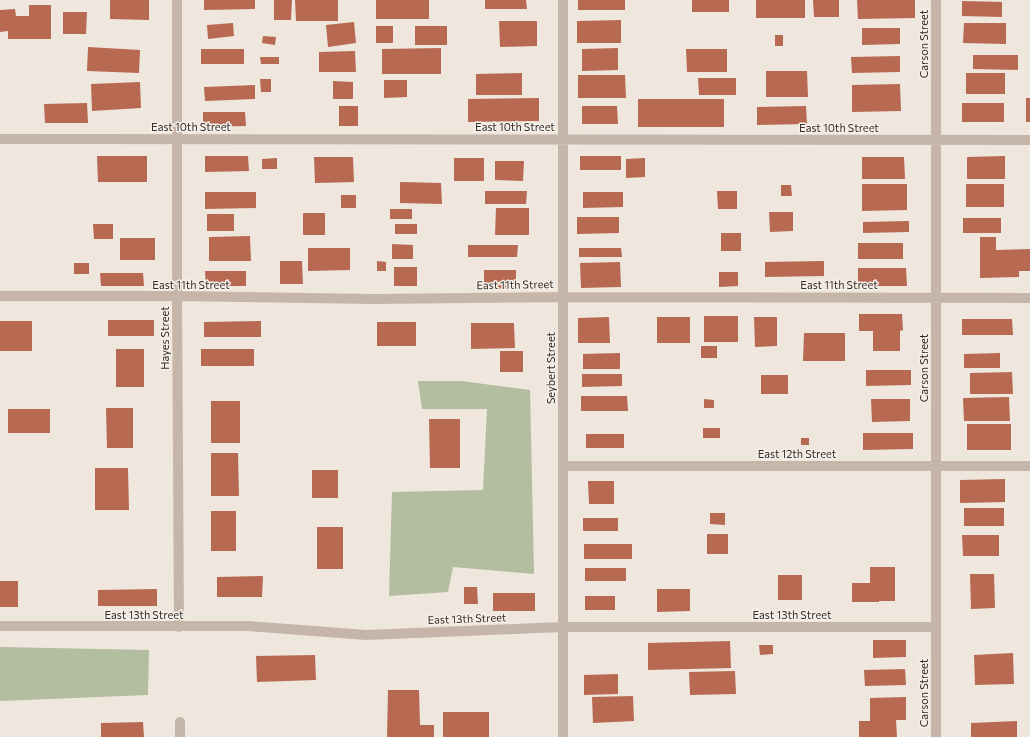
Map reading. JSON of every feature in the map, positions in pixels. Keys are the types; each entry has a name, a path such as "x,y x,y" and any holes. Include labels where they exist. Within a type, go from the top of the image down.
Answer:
{"street":[{"name":"Hayes Street","path":"177,0 176,139 179,627"},
{"name":"Seybert Street","path":"563,0 563,737"},
{"name":"Carson Street","path":"936,0 936,737"},
{"name":"East 10th Street","path":"0,139 1030,140"},
{"name":"East 11th Street","path":"0,296 177,296 373,299 563,297 1030,298"},
{"name":"East 12th Street","path":"563,466 1030,466"},
{"name":"East 13th Street","path":"0,626 248,626 366,635 563,627 936,628"},
{"path":"180,722 180,737"}],"green space":[{"path":"418,381 461,381 530,390 534,574 453,567 448,592 389,596 392,492 483,490 487,409 422,409"},
{"path":"0,647 149,650 148,695 0,701"}],"building":[{"path":"110,0 149,0 149,20 110,19"},
{"path":"204,0 255,0 255,9 204,10"},
{"path":"274,0 292,0 291,20 274,20"},
{"path":"295,0 338,0 338,21 296,21"},
{"path":"376,0 429,0 429,19 376,19"},
{"path":"485,0 526,0 527,9 485,9"},
{"path":"578,0 625,0 625,10 578,10"},
{"path":"692,0 729,0 729,12 692,12"},
{"path":"756,0 805,0 805,18 756,18"},
{"path":"813,0 839,0 839,17 814,17"},
{"path":"857,0 915,0 915,18 858,19"},
{"path":"962,1 1002,2 1002,17 962,16"},
{"path":"29,5 51,5 51,39 8,39 8,31 0,32 0,10 15,9 16,16 29,16"},
{"path":"63,12 87,12 86,34 63,34"},
{"path":"621,20 621,43 577,43 577,21"},
{"path":"499,21 537,21 537,46 500,47"},
{"path":"354,22 356,43 328,47 326,25"},
{"path":"233,23 234,36 208,39 207,25"},
{"path":"964,23 1006,23 1006,44 963,43"},
{"path":"376,26 393,26 393,43 376,43"},
{"path":"415,26 447,26 447,45 415,45"},
{"path":"862,28 900,28 900,44 862,45"},
{"path":"775,35 783,35 783,46 775,46"},
{"path":"263,36 276,37 275,45 262,43"},
{"path":"88,47 140,50 139,73 87,71"},
{"path":"441,48 441,74 382,74 382,49"},
{"path":"618,48 618,70 582,71 582,49"},
{"path":"201,49 244,49 244,64 201,64"},
{"path":"686,49 727,49 727,72 687,72"},
{"path":"355,51 356,72 319,72 319,52"},
{"path":"973,55 1018,55 1018,70 973,69"},
{"path":"900,56 900,72 852,73 851,57"},
{"path":"260,57 279,57 279,64 261,64"},
{"path":"766,71 807,71 808,97 766,97"},
{"path":"522,73 522,95 476,95 476,74"},
{"path":"966,73 1005,73 1005,94 966,94"},
{"path":"578,75 625,75 626,98 578,98"},
{"path":"698,78 736,78 736,95 699,95"},
{"path":"260,79 271,79 271,92 261,92"},
{"path":"384,80 407,80 407,97 384,98"},
{"path":"333,81 353,82 353,99 333,99"},
{"path":"140,82 141,108 92,111 91,84"},
{"path":"900,84 901,111 852,112 852,85"},
{"path":"255,85 255,99 205,101 204,87"},
{"path":"539,98 539,121 468,122 468,99"},
{"path":"1026,98 1030,98 1030,122 1026,122"},
{"path":"638,99 724,99 724,127 638,127"},
{"path":"87,103 88,123 45,123 44,104"},
{"path":"962,103 1004,103 1004,122 962,122"},
{"path":"339,106 358,106 358,126 339,126"},
{"path":"582,106 617,106 618,124 582,124"},
{"path":"806,106 807,124 757,125 757,107"},
{"path":"203,112 245,112 246,126 203,127"},
{"path":"97,156 147,156 147,182 98,182"},
{"path":"205,156 248,156 249,171 205,172"},
{"path":"580,156 621,156 621,170 580,170"},
{"path":"1005,156 1005,179 967,179 967,157"},
{"path":"314,157 353,157 354,182 315,183"},
{"path":"862,157 904,157 905,179 862,179"},
{"path":"277,158 277,169 262,169 262,159"},
{"path":"454,158 484,158 484,181 454,181"},
{"path":"645,158 645,177 626,178 626,159"},
{"path":"495,161 524,161 523,181 495,180"},
{"path":"400,182 441,183 442,204 400,203"},
{"path":"862,184 907,184 907,210 862,211"},
{"path":"966,184 1004,184 1004,207 966,207"},
{"path":"781,185 791,185 792,196 781,196"},
{"path":"485,191 527,191 526,204 485,204"},
{"path":"717,191 737,191 737,209 718,209"},
{"path":"205,192 256,192 256,208 205,209"},
{"path":"583,192 623,192 623,207 583,208"},
{"path":"341,195 356,195 356,208 341,208"},
{"path":"496,208 529,208 529,235 495,235"},
{"path":"390,209 412,209 412,219 390,219"},
{"path":"769,212 793,212 793,231 770,232"},
{"path":"303,213 325,213 325,235 303,235"},
{"path":"207,214 234,214 234,231 207,231"},
{"path":"577,217 619,217 619,233 577,234"},
{"path":"963,218 1001,218 1001,233 963,233"},
{"path":"909,221 909,232 863,233 863,222"},
{"path":"93,224 113,224 113,239 94,239"},
{"path":"395,224 417,224 417,234 395,234"},
{"path":"721,233 741,233 741,251 721,251"},
{"path":"250,236 251,261 209,261 209,237"},
{"path":"980,237 996,237 996,250 1030,249 1030,271 1019,271 1019,277 980,278"},
{"path":"120,238 155,238 155,260 120,260"},
{"path":"858,243 903,243 903,259 858,259"},
{"path":"392,244 413,245 413,259 392,259"},
{"path":"468,245 518,245 517,257 468,257"},
{"path":"308,248 350,248 350,270 308,271"},
{"path":"579,248 621,248 622,257 579,257"},
{"path":"280,261 302,261 303,284 280,284"},
{"path":"377,261 386,262 386,271 377,271"},
{"path":"824,261 824,276 765,277 765,262"},
{"path":"620,262 621,287 581,288 580,263"},
{"path":"74,263 89,263 89,274 74,274"},
{"path":"394,267 417,267 417,286 394,286"},
{"path":"858,268 906,268 907,286 858,286"},
{"path":"484,270 516,270 516,289 484,288"},
{"path":"205,271 246,271 246,286 206,286"},
{"path":"719,272 738,272 738,286 719,287"},
{"path":"100,273 143,273 144,286 101,286"},
{"path":"859,314 902,314 903,330 900,331 900,351 873,351 873,331 859,331"},
{"path":"704,316 738,316 738,342 704,342"},
{"path":"609,317 610,343 578,343 578,318"},
{"path":"657,317 690,317 690,343 657,343"},
{"path":"754,317 777,317 777,346 755,347"},
{"path":"962,319 1012,319 1013,335 962,335"},
{"path":"108,320 154,320 154,336 108,336"},
{"path":"0,321 32,321 32,351 0,351"},
{"path":"261,321 261,337 204,337 204,322"},
{"path":"377,322 416,322 416,346 377,346"},
{"path":"471,323 514,323 515,348 471,349"},
{"path":"804,333 845,333 845,361 803,361"},
{"path":"701,346 717,346 717,358 701,358"},
{"path":"116,349 144,349 144,387 116,387"},
{"path":"201,349 254,349 254,366 201,366"},
{"path":"500,351 523,351 523,372 500,372"},
{"path":"620,353 620,369 583,369 583,354"},
{"path":"1000,353 1000,368 964,368 964,354"},
{"path":"866,370 911,370 911,385 866,386"},
{"path":"1012,372 1013,394 970,394 970,373"},
{"path":"582,374 622,374 622,386 582,387"},
{"path":"761,375 788,375 788,394 761,394"},
{"path":"581,396 627,396 628,411 581,411"},
{"path":"1009,397 1010,421 964,421 963,398"},
{"path":"704,399 714,400 714,408 704,408"},
{"path":"871,399 910,399 910,421 872,422"},
{"path":"211,401 240,401 240,443 211,443"},
{"path":"106,408 133,408 133,448 107,448"},
{"path":"8,409 50,409 50,433 8,433"},
{"path":"429,419 460,419 460,468 430,468"},
{"path":"967,424 1011,424 1011,450 967,450"},
{"path":"703,428 720,428 720,438 703,438"},
{"path":"863,433 913,433 913,449 863,450"},
{"path":"586,434 624,434 624,448 586,448"},
{"path":"801,438 809,438 809,445 801,445"},
{"path":"211,453 238,453 239,496 211,496"},
{"path":"95,468 128,468 129,510 95,510"},
{"path":"312,470 338,470 338,498 312,498"},
{"path":"1005,479 1005,502 960,503 960,480"},
{"path":"588,481 614,481 614,504 589,504"},
{"path":"964,508 1004,508 1004,526 964,526"},
{"path":"211,511 236,511 236,551 211,551"},
{"path":"710,513 725,513 725,525 710,524"},
{"path":"583,518 618,518 618,531 583,531"},
{"path":"317,527 343,527 343,569 317,569"},
{"path":"707,534 728,534 728,554 707,554"},
{"path":"962,535 999,535 999,556 963,556"},
{"path":"584,544 632,544 632,559 584,559"},
{"path":"870,567 895,567 895,601 852,602 852,583 870,583"},
{"path":"585,568 626,568 626,581 585,581"},
{"path":"970,574 994,574 995,608 971,609"},
{"path":"778,575 802,575 802,600 778,600"},
{"path":"263,576 262,597 217,597 217,577"},
{"path":"0,581 18,581 18,607 0,607"},
{"path":"464,587 477,587 478,604 464,604"},
{"path":"157,589 157,606 98,606 98,590"},
{"path":"657,589 690,589 690,611 657,612"},
{"path":"493,593 535,593 535,611 493,611"},
{"path":"585,596 615,596 615,610 585,610"},
{"path":"873,640 906,640 906,657 873,658"},
{"path":"730,641 731,668 648,670 648,643"},
{"path":"759,645 773,645 773,654 760,655"},
{"path":"1013,653 1014,684 975,685 974,655"},
{"path":"315,655 316,680 257,682 256,656"},
{"path":"905,669 906,685 865,686 864,670"},
{"path":"735,671 736,694 690,695 689,672"},
{"path":"618,674 618,694 584,695 584,675"},
{"path":"388,690 419,690 420,725 434,725 434,737 387,737"},
{"path":"633,696 634,721 593,723 592,697"},
{"path":"906,697 906,720 896,720 897,737 859,737 859,721 870,721 870,698"},
{"path":"443,712 489,712 489,737 443,737"},
{"path":"1017,721 1017,737 971,737 971,723"},
{"path":"143,722 144,737 101,737 101,723"}]}
